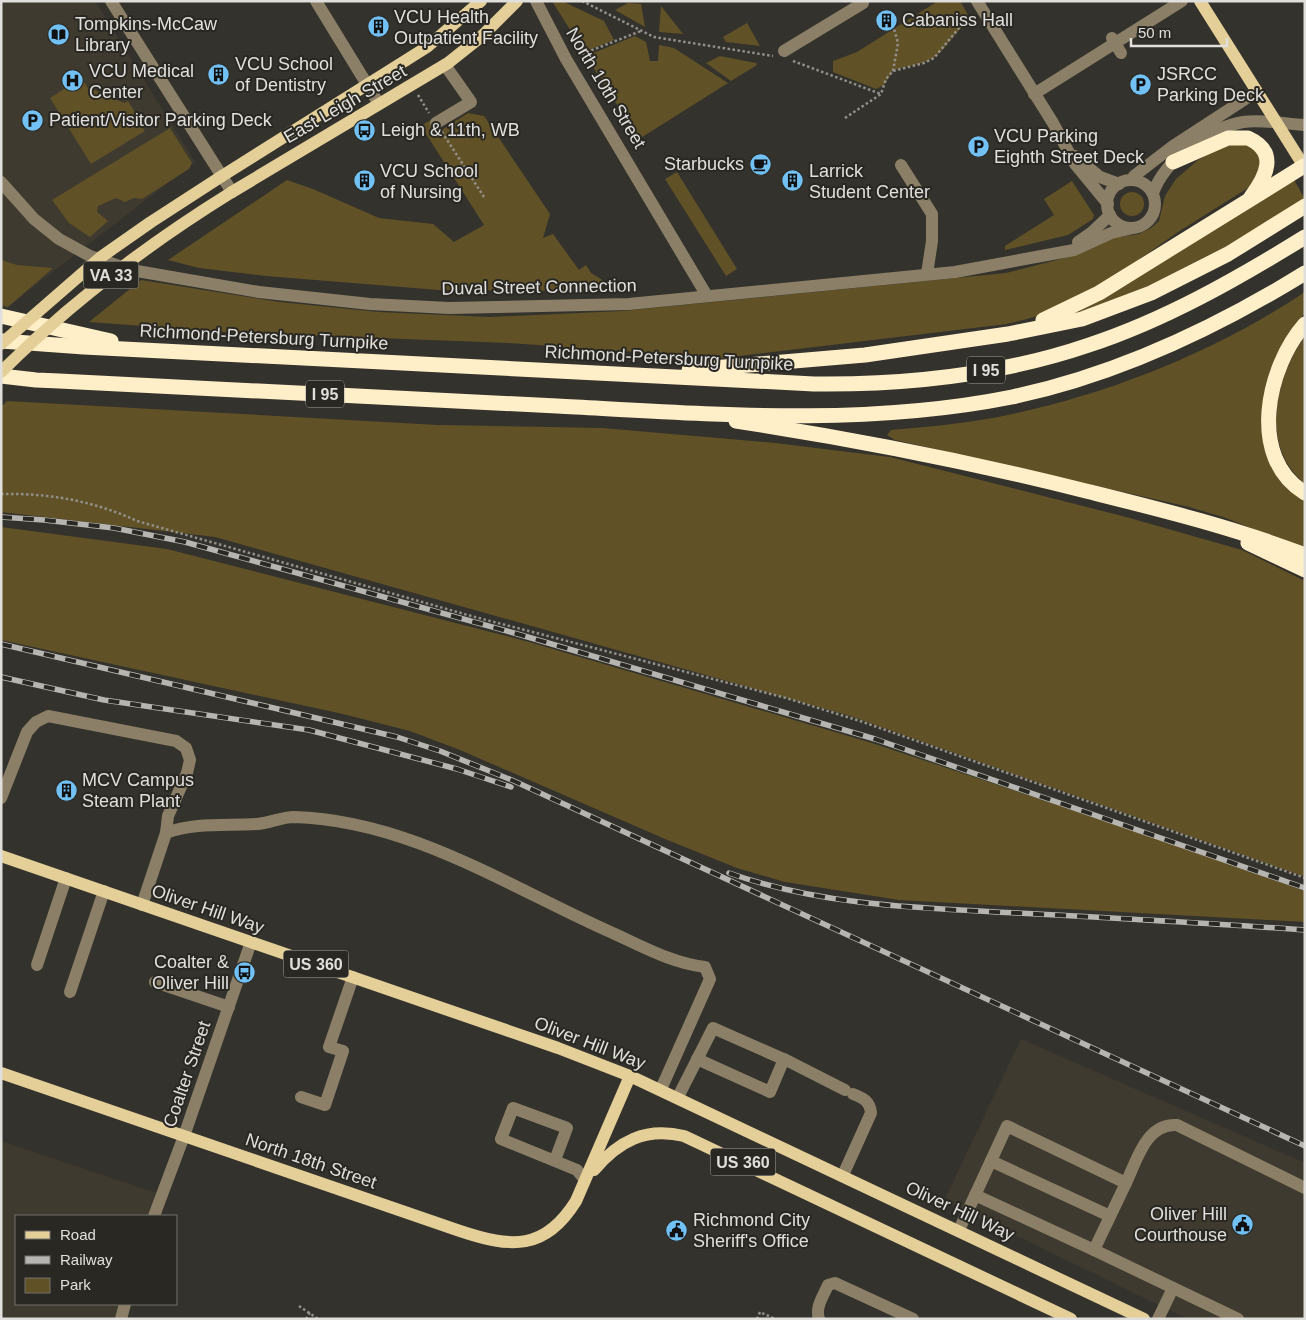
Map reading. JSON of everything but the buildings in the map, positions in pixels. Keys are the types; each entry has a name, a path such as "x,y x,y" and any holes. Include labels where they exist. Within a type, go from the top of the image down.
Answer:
{"highway":[{"path":"1173,162 1228,138 1242,136 1254,140 1264,151 1267,166 1266,174 1246,204"},
{"path":"1008,334 1058,314 1092,296 1304,167"},
{"path":"640,375 865,355 1008,334 1082,319 1151,293 1228,254 1305,206"},
{"name":"Richmond-Petersburg Turnpike","path":"1,343 814,384 870,385 976,372 1041,359 1089,345 1145,323 1198,298 1305,237"},
{"name":"I 95","path":"1,376 36,380 648,411 865,415 936,410 1015,396 1094,374 1151,354 1209,328 1305,273"},
{"path":"1,316 85,336 184,351"},
{"path":"1305,324 1287,349 1278,367 1270,412 1272,450 1276,461 1287,479 1305,493"},
{"path":"648,411 790,429 999,469 1180,513 1241,531 1305,555"},
{"path":"1180,513 1305,570"}],"main road":[{"name":"East Leigh Street","path":"222,176 427,47 481,1"},
{"name":"East Leigh Street","path":"232,192 445,65 482,36 517,1"},
{"path":"1200,1 1304,167"},
{"name":"VA 33","path":"1,343 102,257 151,222 222,176"},
{"name":"VA 33","path":"1,372 58,318 113,273 166,233 232,192"},
{"name":"Oliver Hill Way","path":"1,856 558,1048 630,1076 843,1175 1144,1319"},
{"name":"North 18th Street","path":"1,1074 498,1242 517,1244 535,1239 547,1233 567,1215 586,1180"},
{"path":"586,1180 630,1076"},
{"name":"US 360","path":"586,1180 612,1150 629,1139 662,1132 684,1136 1072,1319"}],"street":[{"path":"111,1 232,192"},
{"path":"316,1 379,104"},
{"name":"North 10th Street","path":"536,1 566,59 631,165 707,296"},
{"path":"1034,94 1182,1"},
{"path":"784,56 863,3"},
{"path":"980,7 1068,148 1082,175 1109,209 1118,224 1133,228 1147,222 1155,208 1152,193 1141,182 1132,180 1119,184 1109,196 1109,209"},
{"path":"1112,38 1121,52"},
{"path":"436,123 471,102 445,65"},
{"path":"1132,180 1134,176 1174,146 1256,92"},
{"path":"1152,193 1159,178 1173,162 1205,138 1233,124 1254,121 1305,125"},
{"path":"1068,148 1080,162 1100,177 1119,184"},
{"path":"901,165 932,214 932,241 927,274"},
{"name":"Duval Street Connection","path":"1,182 34,219 71,247 110,264 151,274 259,292 370,304 449,308 629,304 927,274 1006,264 1058,251 1074,250 1105,235 1133,228"},
{"name":"Duval Street Connection","path":"1058,251 1091,233 1109,209"},
{"path":"1,798 27,732 36,722 48,716 176,741 186,748 190,760 187,773 168,816 166,833 142,905"},
{"path":"166,833 187,827 258,824 293,817 357,825 462,860 574,916 684,964 705,967 710,979 660,1090"},
{"path":"36,965 66,878"},
{"path":"70,992 104,892"},
{"name":"Coalter Street","path":"154,1215 184,1136 251,942"},
{"path":"301,1097 325,1105 343,1051 329,1047 353,977"},
{"path":"155,982 229,1007"},
{"path":"678,1097 713,1028 784,1059 864,1098 871,1105 871,1113 843,1175"},
{"path":"697,1058 770,1092 784,1059"},
{"path":"555,1160 567,1128 513,1108 501,1139 577,1170 586,1180"},
{"path":"1094,1250 1149,1136 1155,1130 1169,1124 1177,1125 1305,1188"},
{"path":"959,1230 1008,1126 1126,1183"},
{"path":"991,1161 1110,1216"},
{"path":"975,1195 1238,1319"},
{"path":"819,1319 817,1310 828,1285 835,1283 912,1319"},
{"path":"1158,1319 1173,1288"},
{"path":"121,1319 124,1305"}],"path":[{"path":"582,1 654,37 784,56 880,94"},
{"path":"893,71 924,63 934,58 959,28 980,7"},
{"path":"846,118 880,94 886,79 893,71 898,43 894,28"},
{"path":"582,54 641,31"},
{"path":"418,95 484,197"},
{"path":"1,494 38,494 104,507 137,521 475,617 786,698 860,721 1023,777 1305,878"},
{"path":"300,1306 318,1319"},
{"path":"306,1319 310,1312"},
{"path":"757,1319 760,1312 775,1319"}],"shaded area":[{"name":"VCU Medical Center","path":"1,1 95,1 195,162 6,308 1,307"},
{"path":"1021,1039 1305,1163 1305,1319 1188,1319 944,1201"},
{"path":"1,1141 165,1196 158,1215 15,1215 15,1305 131,1305 127,1319 1,1319"}],"green space":[{"path":"552,1 562,1 604,21 614,40 584,52"},
{"path":"938,1 960,1 971,20 933,58 924,63 893,71 884,85 876,89 833,72 833,61 857,52"},
{"path":"628,3 641,4 645,27 615,10"},
{"path":"661,6 683,34 659,32"},
{"path":"747,23 760,46 726,42 723,37"},
{"path":"635,36 646,42 650,61 658,61 659,45 674,48 728,83 639,139 586,56"},
{"path":"720,56 756,63 757,65 731,81 706,63"},
{"path":"78,73 90,91 92,89 124,103 128,101 138,117 135,119 145,131 91,164 50,98 64,89 61,84"},
{"path":"468,113 484,116 550,214 543,238 553,234 579,270 586,265 591,273 604,281 602,291 439,290 266,276 199,268 168,260 287,180 313,189 379,218 433,224 454,242 484,225 421,126 432,119 440,131"},
{"path":"170,128 192,163 189,169 142,199 134,198 125,202 116,198 98,206 97,212 108,221 90,237 69,223 52,200"},
{"path":"1227,144 1250,144 1263,161 1251,186 1178,232 1100,287 1042,315 1007,324 722,358 509,343 224,332 89,322 141,280 280,302 379,312 490,317 622,311 1006,273 1076,255 1112,238 1139,234 1151,228 1159,221 1165,196 1176,179 1198,160"},
{"path":"677,172 737,269 726,276 665,179"},
{"path":"1294,180 1305,199 1243,239 1157,283 1060,320"},
{"path":"1072,181 1094,215 1093,219 1068,235 1005,250 1005,246 1054,215 1044,199"},
{"path":"1132,192 1141,195 1144,204 1141,213 1132,216 1123,213 1120,204 1123,195"},
{"path":"1,260 17,265 53,268 8,307 1,305"},
{"path":"1305,292 1305,313 1292,329 1264,421 1305,499 1305,549 1223,517 1189,507 895,440 887,435 891,430 993,418 1075,398 1115,385 1194,354 1232,335"},
{"path":"1305,336 1305,484 1291,468 1281,451 1277,432 1276,412 1286,372 1294,353"},
{"path":"7,401 438,425 602,428 775,443 890,457 1126,517 1242,550 1305,581 1305,877 847,715 215,537 1,512 1,407"},
{"path":"1,527 167,549 529,642 872,743 1160,839 1305,891 1305,922 899,900 785,882 737,868 665,839 460,750 410,731 343,714 1,640"}],"railway":[{"path":"1,517 114,528 185,542 521,635 875,739 1305,888"},
{"path":"1,644 397,737 440,751 514,781 1305,1146"},
{"path":"1,677 104,700 309,730 457,769 511,787"},
{"path":"729,873 764,884 800,892 872,904 1305,930"}],"place":[{"name":"Cabaniss Hall","path":"886,20"},
{"name":"VCU Health Outpatient Facility","path":"378,27"},
{"name":"Tompkins-McCaw Library","path":"59,34"},
{"name":"VCU School of Dentistry","path":"219,74"},
{"name":"VCU Medical Center","path":"73,81"},
{"name":"JSRCC Parking Deck","path":"1141,84"},
{"name":"Patient/Visitor Parking Deck","path":"33,120"},
{"name":"Leigh & 11th, WB","path":"365,130"},
{"name":"VCU Parking Eighth Street Deck","path":"978,146"},
{"name":"Starbucks","path":"760,164"},
{"name":"VCU School of Nursing","path":"364,181"},
{"name":"Larrick Student Center","path":"793,181"},
{"name":"MCV Campus Steam Plant","path":"66,790"},
{"name":"Coalter & Oliver Hill","path":"245,972"},
{"name":"Oliver Hill Courthouse","path":"1243,1224"},
{"name":"Richmond City Sheriff's Office","path":"677,1230"}]}
